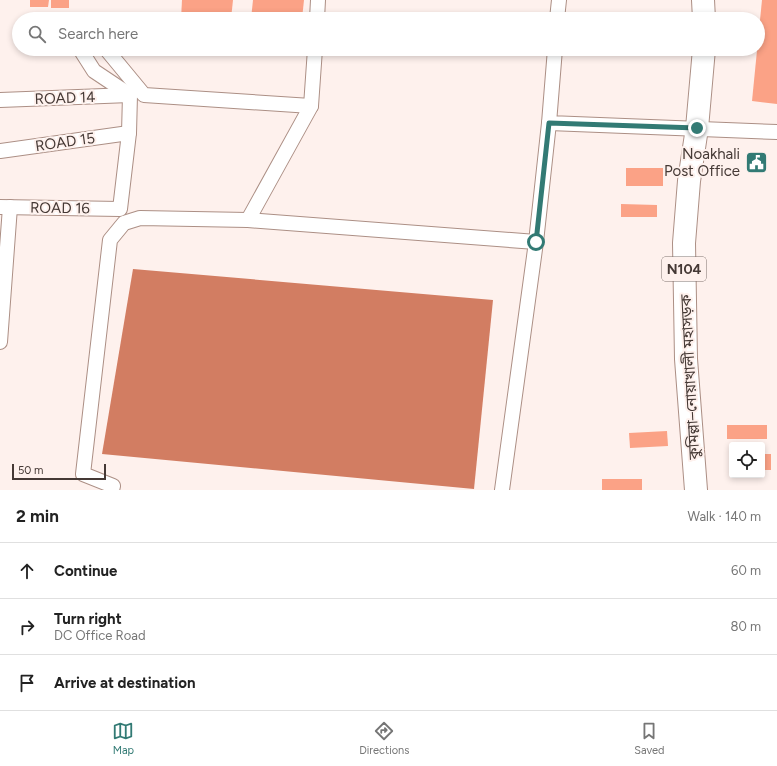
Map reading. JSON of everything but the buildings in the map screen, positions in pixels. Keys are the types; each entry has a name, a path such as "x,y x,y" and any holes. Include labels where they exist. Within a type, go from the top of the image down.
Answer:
{"highway":[{"path":"703,0 704,12"},
{"name":"কুমিল্লা–নোয়াখালী মহাসড়ক","path":"696,490 686,359 684,243 689,181 697,128 703,56"}],"street":[{"path":"317,12 318,0"},
{"path":"558,12 559,0"},
{"path":"84,56 94,71 130,95 129,133"},
{"path":"112,56 144,95 311,106"},
{"path":"248,220 311,106 315,56"},
{"path":"502,490 536,242 549,123 554,56"},
{"name":"ROAD 14","path":"0,100 130,95"},
{"path":"549,123 777,132"},
{"name":"ROAD 15","path":"0,151 129,133"},
{"name":"ROAD 16","path":"5,207 120,209 129,133"},
{"path":"0,342 5,207"},
{"path":"112,490 113,486 83,474 110,240 124,223 140,218 248,220 536,242"}],"shaded area":[{"path":"133,269 493,300 474,489 102,454"}],"place":[{"name":"Noakhali Post Office","path":"756,163"}],"route":[{"path":"536,242 549,123 697,128"}]}
